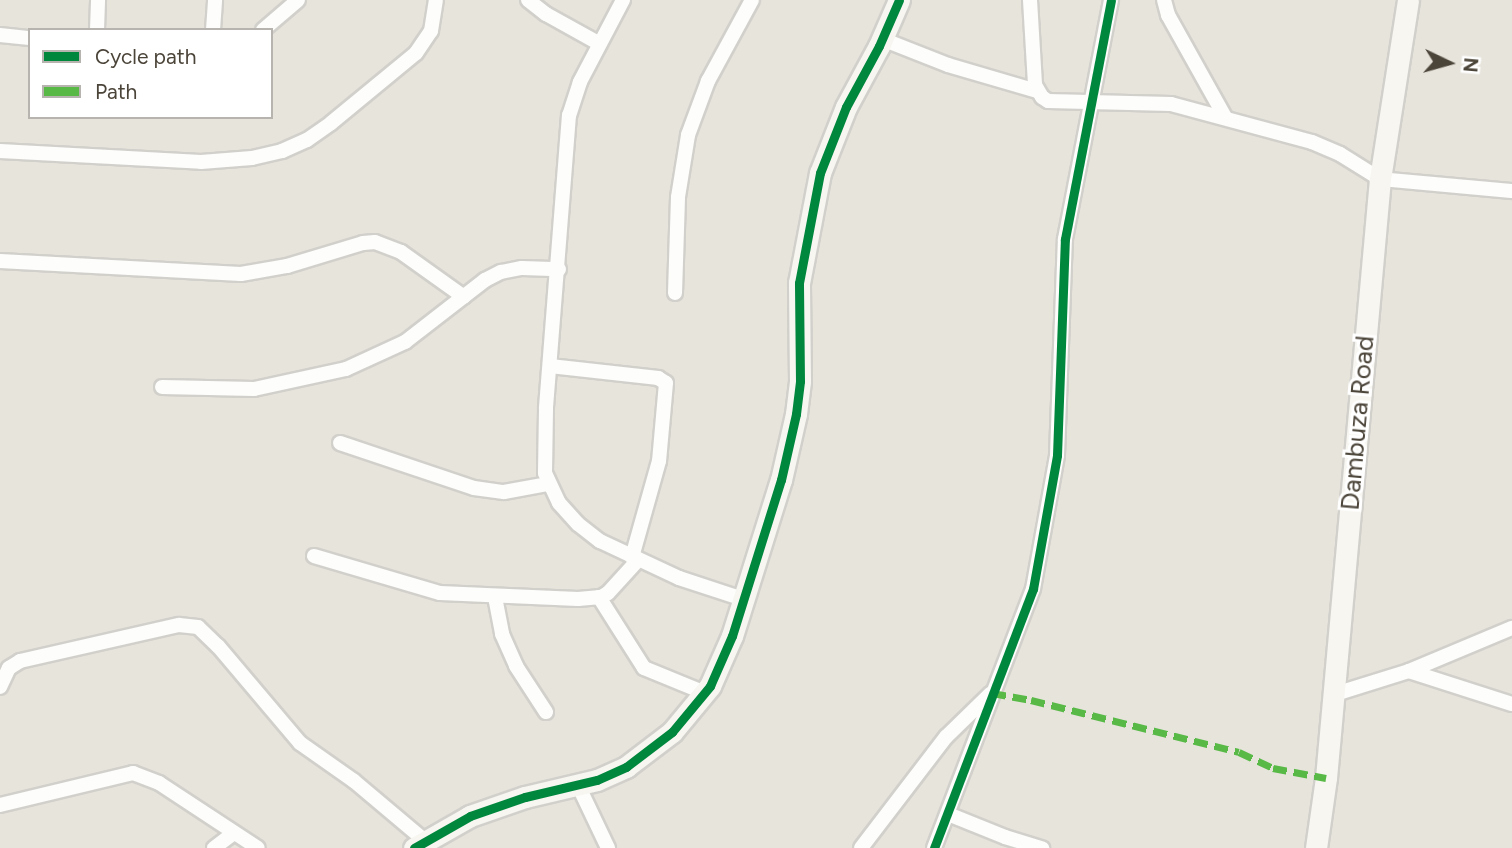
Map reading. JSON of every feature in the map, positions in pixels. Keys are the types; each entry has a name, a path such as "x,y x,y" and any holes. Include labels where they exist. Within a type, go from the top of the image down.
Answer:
{"street":[{"path":"97,28 98,0"},
{"path":"214,28 215,0"},
{"path":"265,28 298,0"},
{"path":"0,151 201,162 253,158 282,151 307,140 331,123 416,53 431,31 436,0"},
{"path":"528,0 546,14 598,43"},
{"path":"623,0 598,43 569,115 544,466 548,484 559,503 578,524 600,541 679,578 743,599"},
{"path":"675,293 678,197 688,135 708,81 752,0"},
{"path":"0,687 9,667 20,661 179,625 198,627 218,646 300,743 354,780 419,844 496,807 597,780 639,760 672,732 705,693 732,636 780,480 796,414 800,360 799,283 820,173 846,107 882,39 898,0"},
{"path":"1030,0 1037,91"},
{"path":"934,848 1031,597 1057,454 1065,239 1111,0"},
{"path":"1164,0 1168,15 1225,117"},
{"name":"Dambuza Road","path":"1316,848 1324,801 1380,179 1408,0"},
{"path":"0,35 28,38"},
{"path":"882,39 948,65 1037,91 1048,101 1171,104 1312,142 1340,154 1380,179 1512,191"},
{"path":"0,261 180,273 248,274 375,242 401,252 464,296"},
{"path":"162,387 254,389 346,369 405,342 485,280 508,269 559,269"},
{"path":"314,556 440,593 495,597 599,597 616,586 635,559 659,461 666,383 658,378 550,366"},
{"path":"340,443 474,488 504,492 548,484"},
{"path":"495,597 502,634 516,666 545,712"},
{"path":"599,597 644,668 705,693"},
{"path":"1332,695 1409,671 1512,628"},
{"path":"1409,671 1512,704"},
{"path":"861,848 946,737 992,693"},
{"path":"0,805 132,773 159,783 258,848"},
{"path":"578,785 608,848"},
{"path":"948,814 1005,837 1042,848"},
{"path":"214,848 234,833"}],"shaded area":[{"path":"0,0 1512,0 1512,848 0,848"}],"marked path":[{"path":"992,693 1031,700 1239,752 1273,768 1326,778"}],"cycle path":[{"path":"414,848 470,816 525,797 597,780 626,767 672,732 710,686 732,636 781,480 796,414 800,381 799,283 820,173 846,107 879,46 899,0"},
{"path":"934,848 1033,589 1057,455 1065,239 1111,0"}]}
